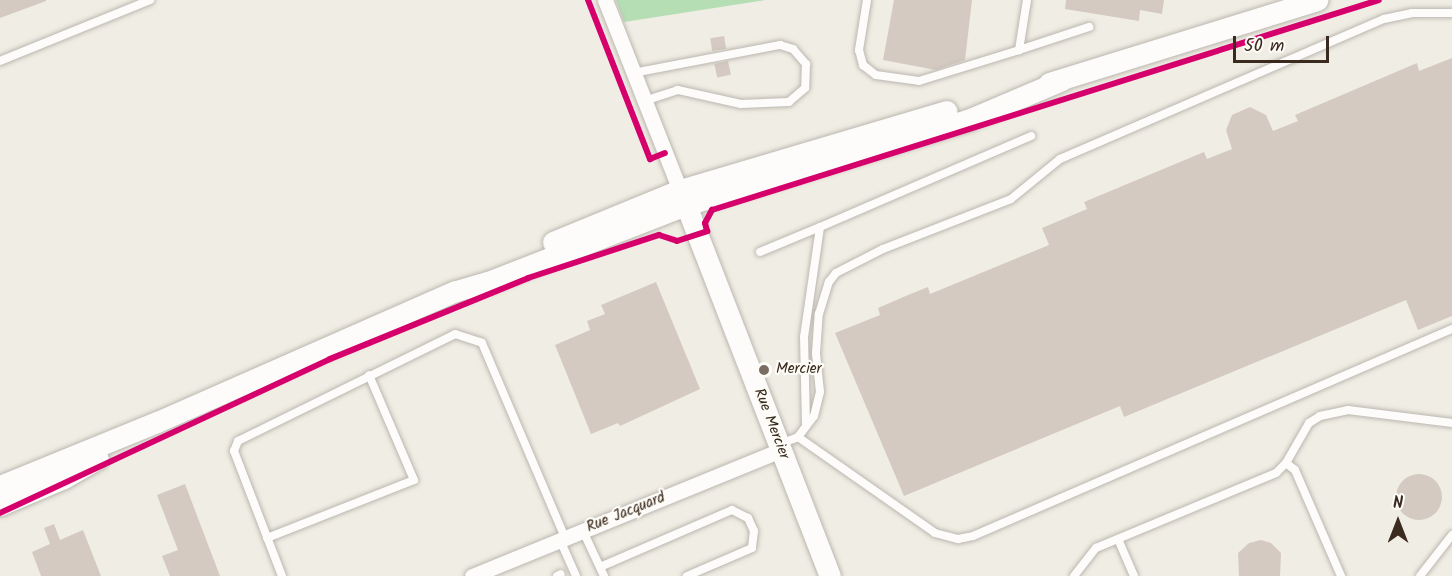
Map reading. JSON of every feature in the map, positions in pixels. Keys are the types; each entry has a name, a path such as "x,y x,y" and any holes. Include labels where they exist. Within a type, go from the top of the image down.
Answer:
{"main road":[{"path":"0,486 157,422 456,291 527,253 683,197 1317,0"},
{"name":"Rue Mercier","path":"683,197 830,576"},
{"path":"0,505 64,478 157,422"}],"street":[{"path":"605,0 683,197"},
{"name":"Rue Jacquard","path":"472,576 584,531 779,447"}],"lane":[{"path":"0,61 150,0"},
{"path":"867,0 859,50 863,65 876,75 919,81 1089,27"},
{"path":"1020,50 1027,0"},
{"path":"779,447 798,437 806,426 820,392 816,353 820,306 836,273 883,249 1011,199 1060,159 1384,19 1412,13 1452,13"},
{"path":"633,73 780,45 793,49 806,64 805,87 789,102 741,104 678,90 644,101"},
{"path":"760,252 1031,136"},
{"path":"806,426 804,337 820,227"},
{"path":"798,437 934,533 950,539 965,537 1452,329"},
{"path":"282,576 234,451 238,441 455,334 482,343 576,576"},
{"path":"267,538 414,480 369,375"},
{"path":"1074,576 1096,548 1276,472 1286,463 1309,423 1331,411 1384,413 1452,423"},
{"path":"1286,463 1295,470 1341,576"},
{"path":"600,567 732,510 748,518 754,531 752,548 687,576"},
{"path":"584,531 604,576"},
{"path":"1420,576 1452,535"},
{"path":"1118,539 1134,576"}],"green space":[{"path":"616,0 765,0 624,22"}],"building":[{"path":"0,0 46,0 46,1 0,18"},
{"path":"894,0 972,0 965,60 936,70 883,60"},
{"path":"1066,0 1164,0 1162,14 1140,10 1139,21 1065,9"},
{"path":"724,36 726,49 712,51 710,38"},
{"path":"1452,58 1452,316 1418,330 1406,300 1124,417 1120,406 904,496 835,333 880,315 878,308 908,295 928,287 930,294 1049,245 1042,228 1087,209 1084,202 1204,152 1207,159 1232,149 1226,130 1232,115 1250,107 1266,115 1273,131 1298,121 1295,115 1417,63 1419,71"},
{"path":"728,61 731,75 717,78 714,64"},
{"path":"656,282 700,389 620,426 618,423 591,434 555,345 590,330 587,321 605,314 601,305"},
{"path":"1419,474 1435,481 1442,497 1435,513 1419,520 1403,513 1396,497 1403,481"},
{"path":"185,484 220,576 170,576 162,556 178,550 157,495"},
{"path":"54,524 60,540 83,530 101,576 41,576 32,552 50,544 44,528"},
{"path":"1261,540 1271,543 1281,553 1280,576 1239,576 1238,553 1249,543"}],"cycle path":[{"path":"588,0 650,159 665,153"},
{"path":"0,513 330,359 528,278 659,235 677,241 707,231 705,223 712,210 1379,0"}],"place":[{"name":"Mercier","path":"764,370"}]}
